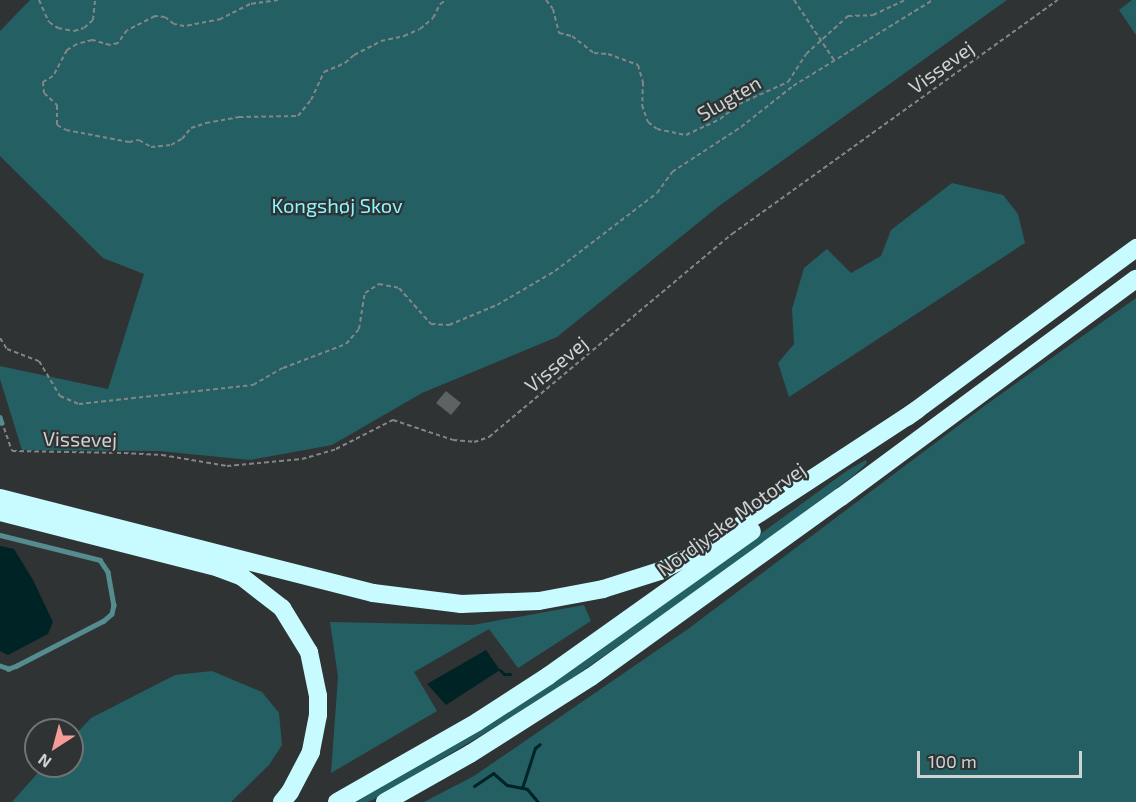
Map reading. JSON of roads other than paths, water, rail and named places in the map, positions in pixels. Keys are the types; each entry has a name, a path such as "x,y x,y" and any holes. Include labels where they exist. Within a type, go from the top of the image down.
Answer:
{"highway":[{"name":"Nordjyske Motorvej","path":"337,802 477,722 590,648 1136,248"},
{"path":"403,802 722,584 1136,279"},
{"path":"0,498 374,593 461,604 539,601 603,589 660,571 684,559 729,533 917,410"},
{"path":"0,512 219,568 242,577 282,608 309,652 318,696 318,715 311,752 290,792 282,802"},
{"path":"385,802 537,712"}],"lane":[{"path":"0,417 2,423"},
{"path":"0,536 100,560 108,572 114,605 112,614 104,621 17,666 9,669 0,666"}],"waterway":[{"path":"500,670 504,674 510,674"},
{"path":"522,788 535,748 540,744"},
{"path":"474,786 493,773 507,785 527,789 538,802"}],"park label":[{"name":"Kongshøj Skov","path":"337,205"}]}
